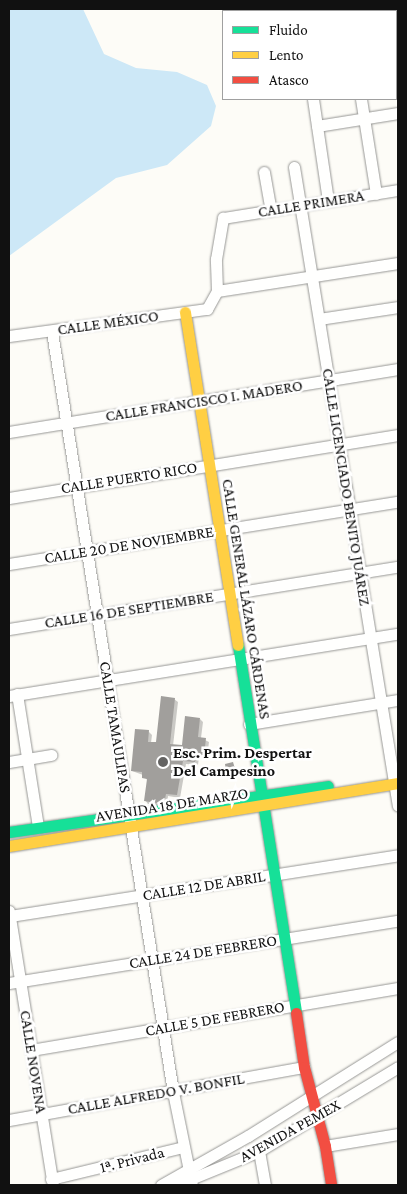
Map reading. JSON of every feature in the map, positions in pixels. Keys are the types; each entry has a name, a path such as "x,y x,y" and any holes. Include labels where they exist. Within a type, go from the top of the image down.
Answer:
{"street":[{"path":"313,100 328,201"},
{"path":"361,100 376,194"},
{"path":"317,126 398,113"},
{"name":"CALLE LICENCIADO BENITO JUÁREZ","path":"294,167 381,702 396,779 398,806"},
{"path":"264,172 271,210"},
{"name":"CALLE PRIMERA","path":"218,291 216,259 223,218 398,190"},
{"path":"218,291 312,278 398,263"},
{"name":"CALLE MÉXICO","path":"9,336 52,332 207,309 218,291"},
{"path":"318,320 398,307"},
{"name":"CALLE GENERAL LÁZARO CÁRDENAS","path":"185,312 304,1067 325,1146 331,1185"},
{"name":"CALLE TAMAULIPAS","path":"52,332 174,1092 191,1183"},
{"name":"CALLE FRANCISCO I. MADERO","path":"9,432 398,369"},
{"name":"CALLE PUERTO RICO","path":"9,498 398,436"},
{"name":"CALLE 20 DE NOVIEMBRE","path":"9,564 398,502"},
{"name":"CALLE 16 DE SEPTIEMBRE","path":"9,630 398,567"},
{"path":"38,827 13,695 398,634"},
{"path":"249,724 398,700"},
{"path":"9,762 51,755"},
{"name":"AVENIDA 18 DE MARZO","path":"9,846 132,828 262,802 396,779"},
{"name":"AVENIDA 18 DE MARZO","path":"9,832 130,814 262,802"},
{"name":"CALLE 12 DE ABRIL","path":"9,913 142,896 398,855"},
{"name":"CALLE NOVENA","path":"9,913 14,982 31,1050 52,1182"},
{"name":"CALLE 24 DE FEBRERO","path":"14,982 398,921"},
{"name":"CALLE 5 DE FEBRERO","path":"31,1050 398,988"},
{"path":"161,1185 188,1168 248,1136 398,1042"},
{"name":"CALLE ALFREDO V. BONFIL","path":"9,1120 174,1092 304,1067"},
{"name":"AVENIDA PEMEX","path":"176,1185 191,1183 259,1151 398,1067"},
{"path":"325,1146 398,1134"},
{"name":"1ª. Privada","path":"52,1182 183,1147"},
{"path":"259,1151 265,1185"}],"water":[{"path":"9,9 83,9 104,54 136,68 177,72 207,85 216,106 211,126 167,165 116,178 9,256"}],"building":[{"path":"161,696 175,698 170,744 182,745 185,716 200,718 198,737 206,738 204,756 196,755 195,762 183,761 177,795 166,794 164,804 144,801 147,779 142,778 142,772 131,771 135,729 149,730 148,742 156,742"},
{"name":"Esc. Prim. Despertar Del Campesino","path":"233,762 235,769 226,771 225,764"}],"traffic: fast":[{"path":"238,645 296,1013"},
{"path":"9,832 328,786"}],"traffic: slow":[{"path":"185,312 238,645"},
{"path":"9,846 398,783"}],"traffic: jam":[{"path":"296,1013 304,1067 325,1146 331,1185"}],"place":[{"name":"Esc. Prim. Despertar Del Campesino","path":"163,762"}]}
